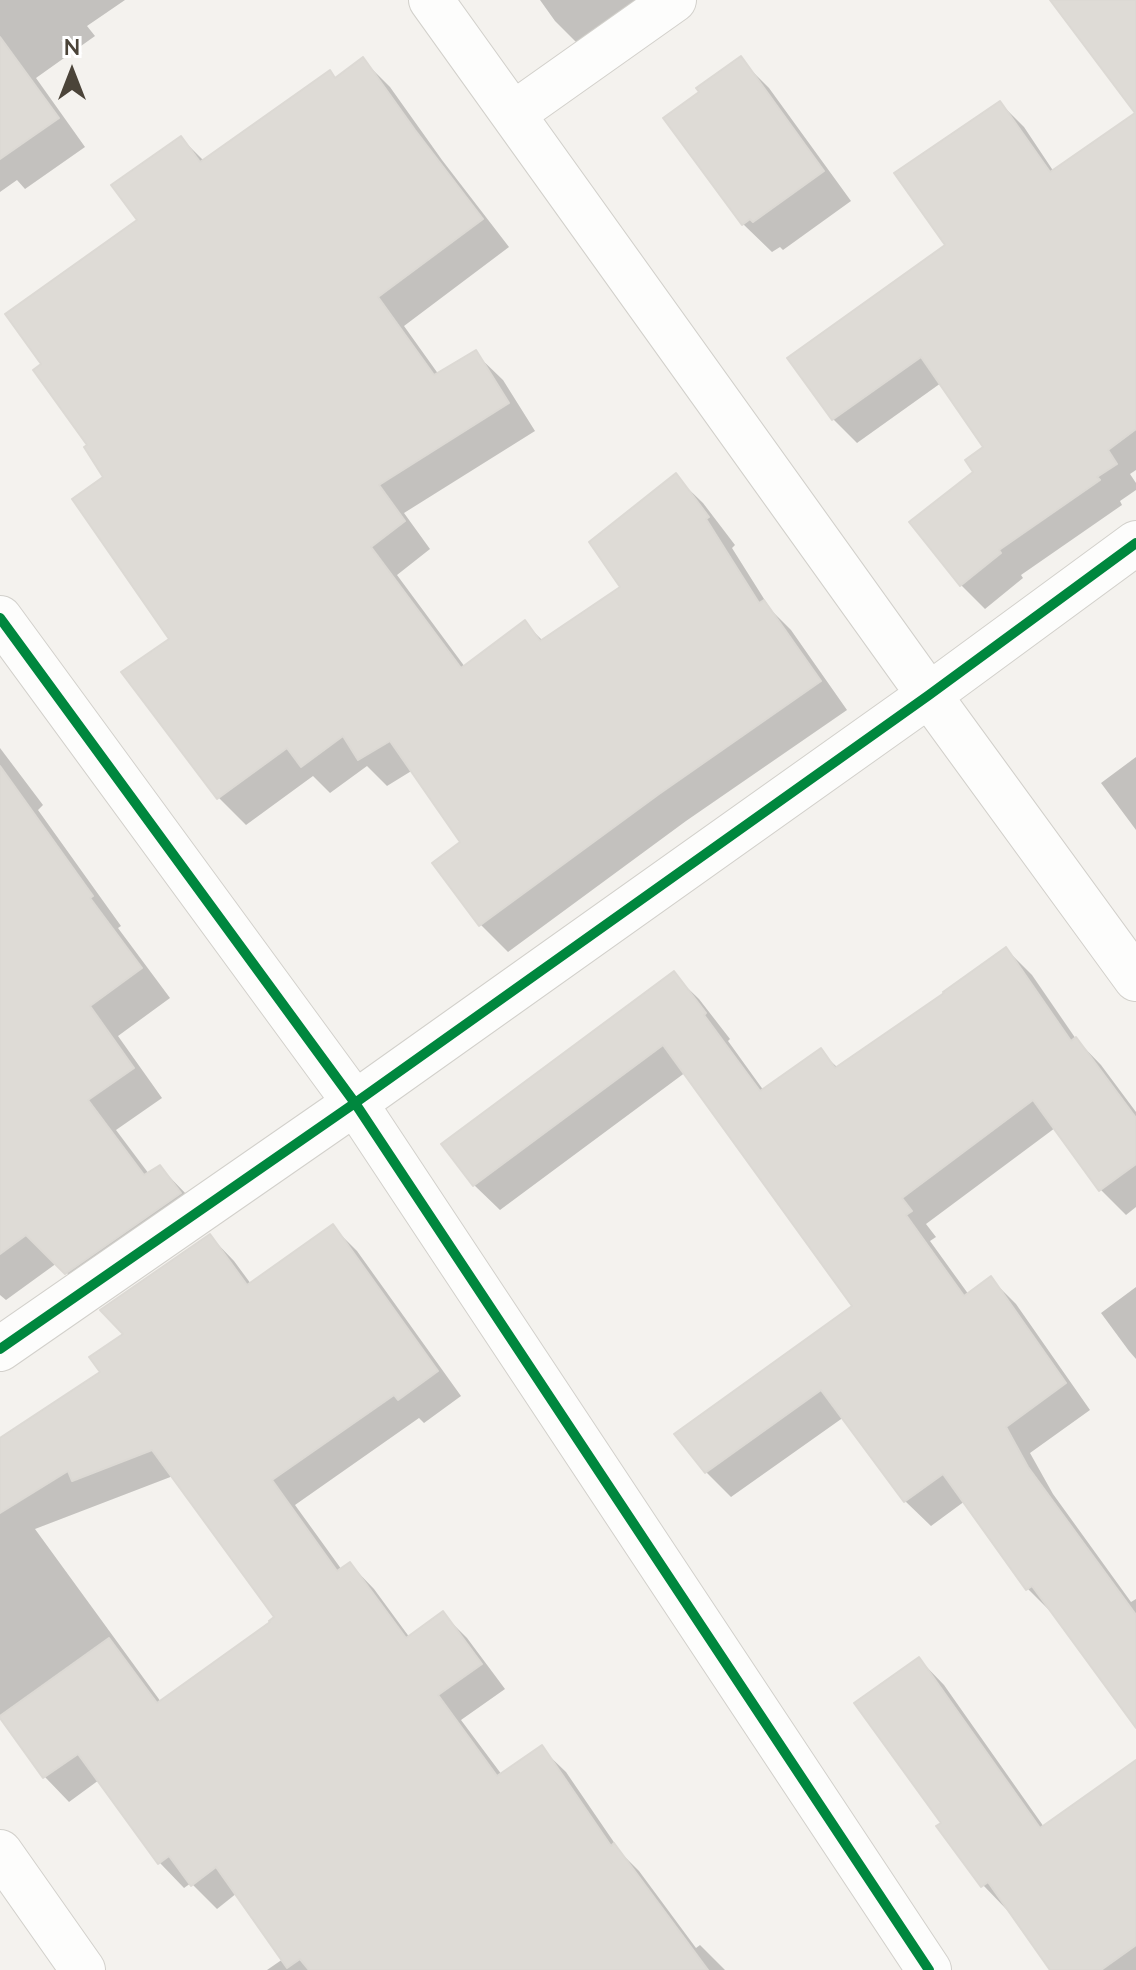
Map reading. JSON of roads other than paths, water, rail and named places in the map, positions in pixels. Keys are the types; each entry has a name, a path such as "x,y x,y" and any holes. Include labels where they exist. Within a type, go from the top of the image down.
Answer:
{"street":[{"path":"431,0 1136,979"},
{"path":"513,114 674,0"},
{"path":"0,1349 355,1103 929,695 1136,543"},
{"path":"0,618 355,1103 929,1970"},
{"path":"0,1852 83,1970"}]}
